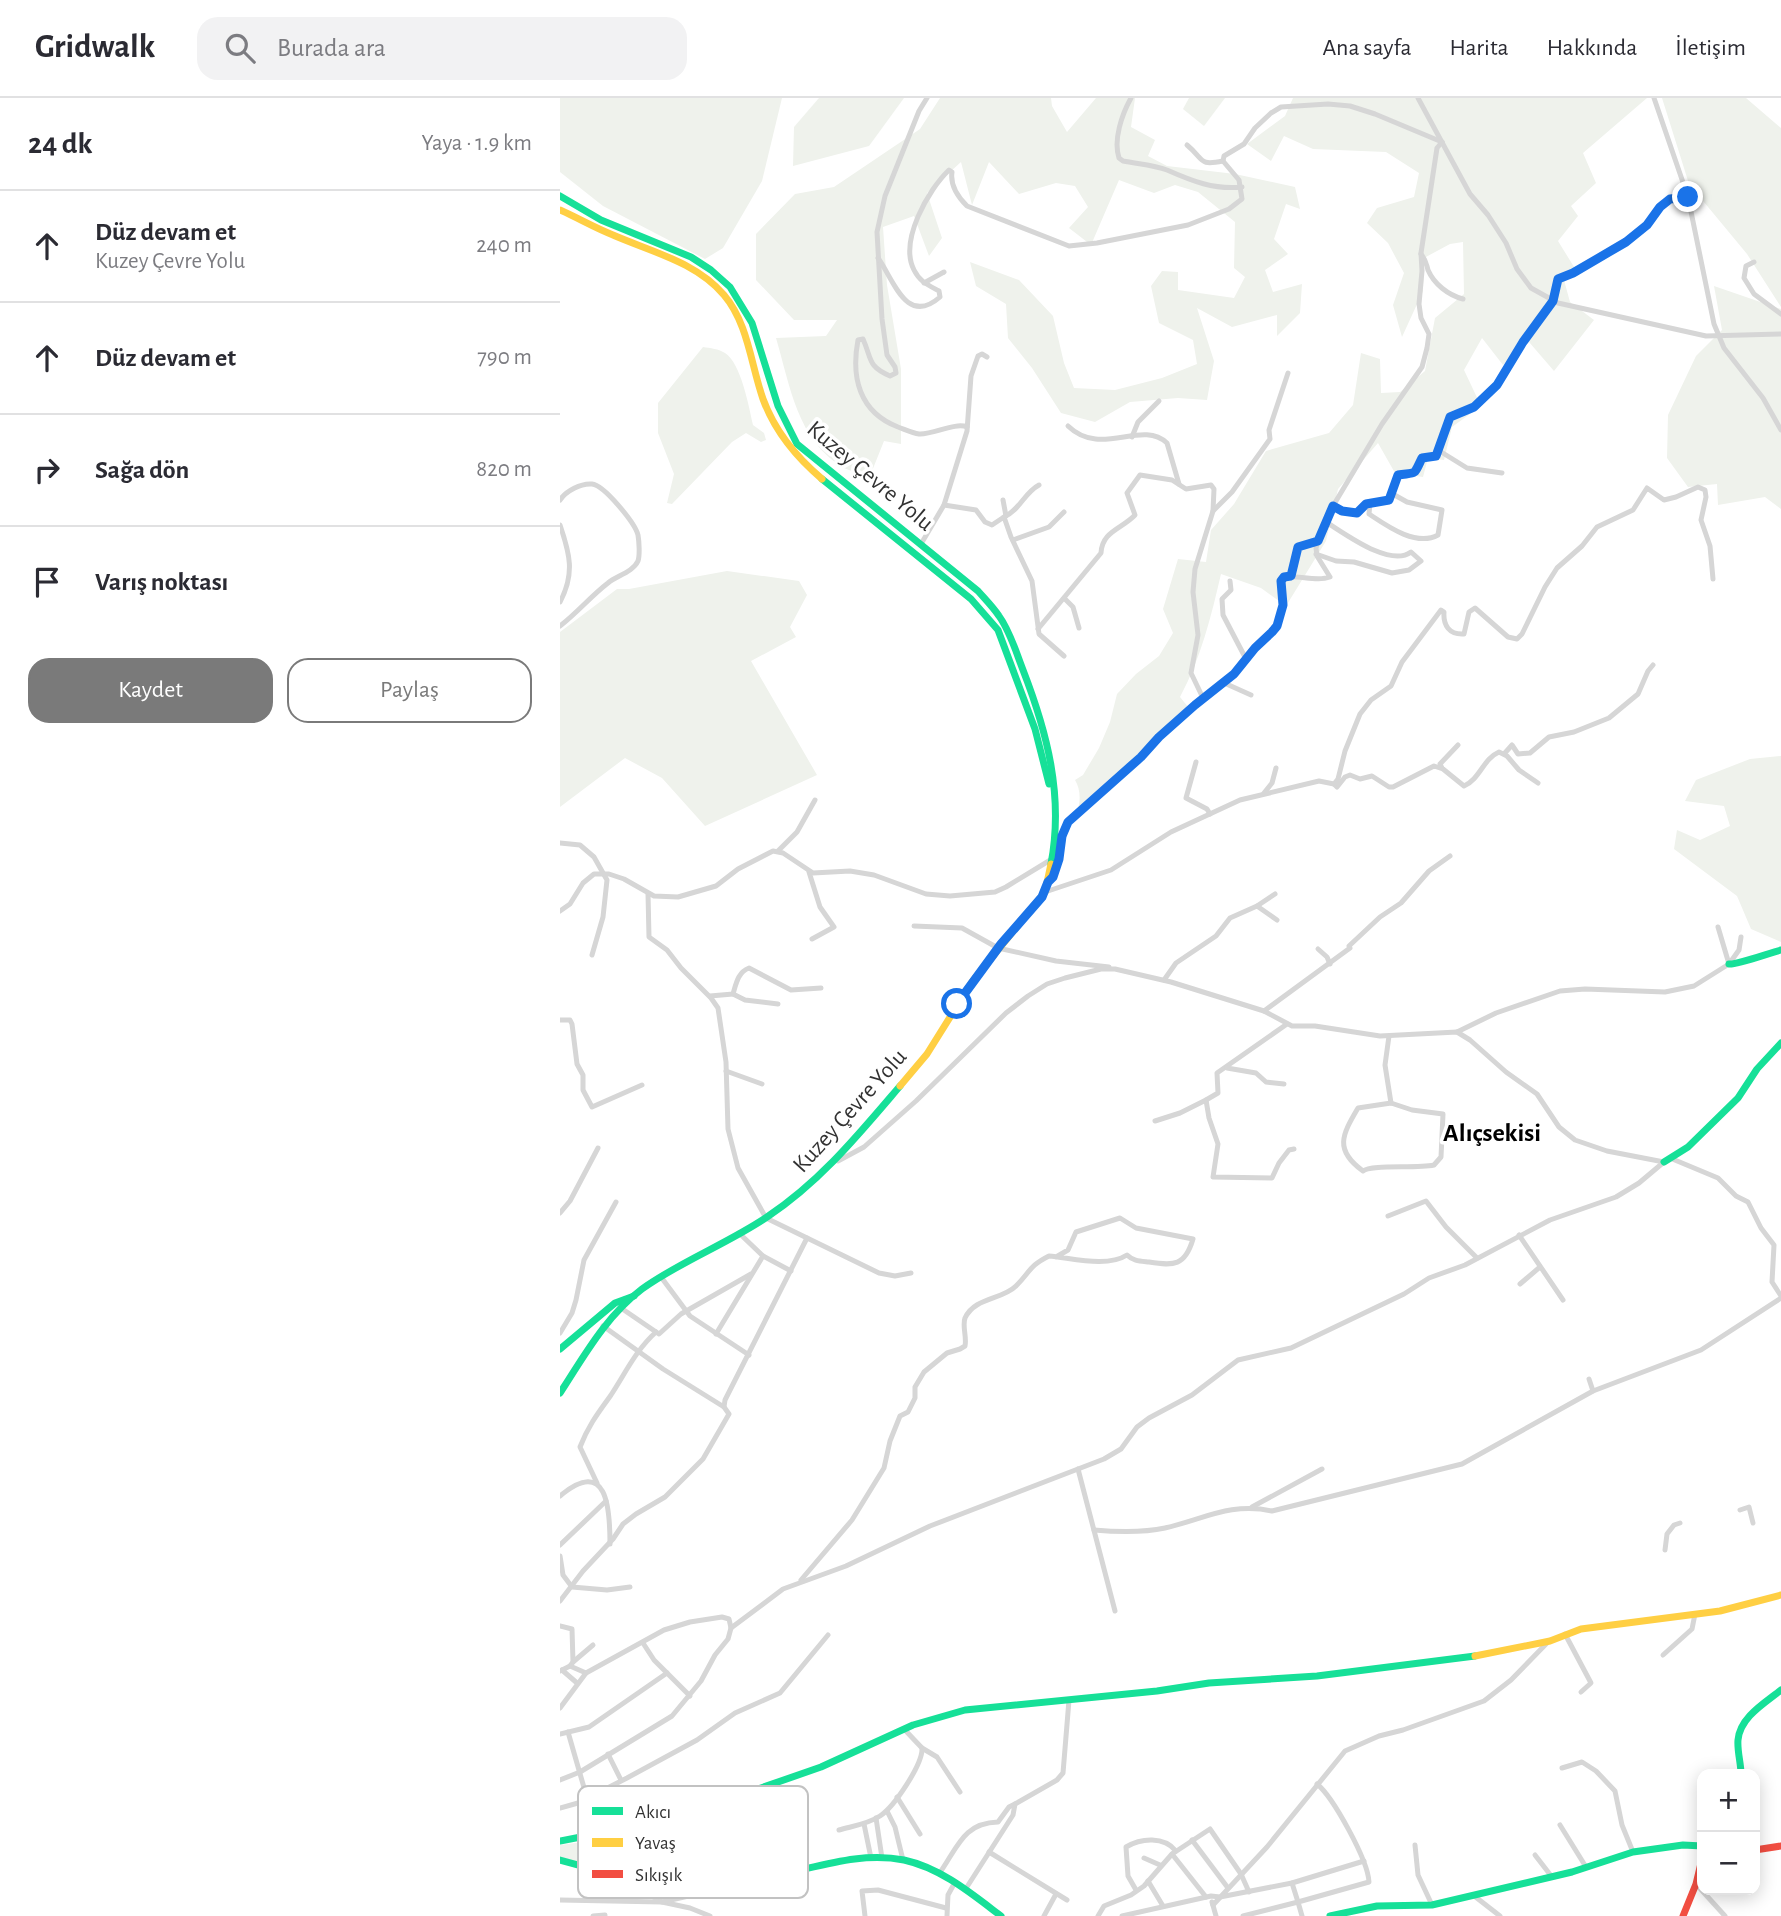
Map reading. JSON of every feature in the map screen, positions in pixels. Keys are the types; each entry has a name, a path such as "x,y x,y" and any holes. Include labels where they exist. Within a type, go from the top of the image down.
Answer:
{"main road":[{"name":"Kuzey Çevre Yolu","path":"560,196 581,210 691,257 705,265 729,287 751,321 779,410 797,444 921,544 978,592 995,610 1008,631 1036,704 1047,740 1054,779 1052,859 1045,892 998,948 957,1004 927,1054 835,1162 802,1191 766,1218 661,1277 621,1308 603,1326 560,1393"},
{"name":"Kuzey Çevre Yolu","path":"560,210 612,235 689,266 717,287 731,303 743,324 772,420 793,452 987,615 998,630 1035,729 1049,778 1054,816"},
{"path":"1729,964 1736,965 1781,950"},
{"path":"1667,1160 1688,1147 1738,1098 1756,1069 1781,1043"},
{"path":"560,1349 615,1303 634,1296"},
{"path":"766,1786 821,1767 935,1717 965,1710 1157,1692 1209,1683 1317,1676 1431,1663 1550,1641 1565,1634 1618,1623 1720,1611 1781,1595"},
{"path":"1741,1769 1738,1732 1742,1724 1781,1690"},
{"path":"560,1841 578,1838"},
{"path":"1760,1848 1781,1844"},
{"path":"1331,1916 1377,1906 1432,1905 1552,1877 1635,1852 1697,1845"},
{"path":"808,1867 882,1858 903,1860 939,1874 999,1915"},
{"path":"560,1860 578,1866"},
{"path":"1683,1916 1697,1880"}],"street":[{"path":"927,98 919,111 885,197 877,232 887,355 896,373 890,376 876,370 868,358 863,339 858,340 855,356 859,391 872,410 888,423 916,434 936,433 961,425 967,427"},
{"path":"1131,98 1119,132 1119,158 1223,189 1242,187"},
{"path":"1418,98 1470,194 1488,215 1506,243 1517,269 1531,288 1553,301 1706,335 1781,334"},
{"path":"1654,98 1688,197 1714,324 1724,348 1763,398 1781,430"},
{"path":"1187,145 1204,163 1209,165 1223,161 1227,153 1244,144 1263,120 1281,107 1328,104 1350,106 1375,114 1442,142"},
{"path":"1048,882 1053,877 1059,859 1062,836 1068,822 1141,757 1159,737 1234,674 1277,626 1283,605 1281,581 1284,577 1329,579 1317,554 1318,541 1333,506 1382,424 1422,367 1429,334 1421,318 1419,304 1421,254 1437,148 1442,142"},
{"path":"878,257 895,290 904,300 923,306 940,298 939,291 924,283 915,272 911,262 912,229 920,210 949,170 952,172 951,177 958,197 967,206 1069,246 1188,225 1229,209 1242,199 1242,187 1223,161"},
{"path":"1333,506 1342,511 1357,513 1370,503 1389,500 1398,475 1416,473 1422,458 1434,457 1450,417 1474,407 1497,385 1523,342 1553,301 1558,279 1626,242 1647,225 1660,207 1670,199 1688,197"},
{"path":"1421,254 1427,262 1430,274 1442,289 1462,299"},
{"path":"1754,262 1746,266 1744,278 1754,294 1781,314"},
{"path":"924,283 944,272"},
{"path":"921,544 944,505 967,427 971,376 975,362 982,354 987,357"},
{"path":"1213,511 1231,492 1270,439 1269,430 1289,373"},
{"path":"1132,438 1138,422 1159,401"},
{"path":"1068,426 1087,439 1132,438 1152,434 1167,443 1179,484"},
{"path":"1438,450 1467,468 1502,473"},
{"path":"1038,629 1101,553 1101,545 1107,534 1127,524 1135,515 1127,493 1140,475 1172,480 1190,490 1211,485 1214,489 1213,511 1195,569 1193,592 1198,635 1191,673 1203,698"},
{"path":"560,500 563,492 593,484 605,490 635,527 639,559 636,565 607,583 560,626"},
{"path":"944,505 976,510 985,522 992,526 1017,510 1033,488 1039,485"},
{"path":"1334,784 1360,714 1371,700 1391,686 1402,662 1441,610 1444,612 1446,627 1457,634 1464,634 1469,612 1475,608 1508,637 1517,639 1557,568 1582,546 1597,527 1633,510 1647,488 1661,499 1668,500 1698,487 1705,490 1701,520 1710,546 1713,579"},
{"path":"1370,503 1369,514 1388,528 1418,537 1438,535 1442,510 1407,502 1391,493"},
{"path":"1003,500 1005,517 1013,540 1032,581 1038,629 1047,643 1064,656"},
{"path":"1013,540 1049,527 1064,512"},
{"path":"1317,554 1336,561 1354,562 1392,573 1409,570 1421,561 1410,552 1406,556 1398,556 1375,552 1326,522"},
{"path":"560,525 570,568 570,579 560,602"},
{"path":"1291,576 1296,549 1318,541"},
{"path":"1230,581 1231,590 1222,599 1223,615 1246,659"},
{"path":"1064,598 1073,607 1079,628"},
{"path":"1504,754 1512,745 1518,754 1527,754 1549,737 1572,733 1606,720 1638,694 1653,666"},
{"path":"1222,682 1251,695"},
{"path":"1441,768 1440,764 1458,745"},
{"path":"1045,892 1111,870 1171,832 1240,800 1264,793 1319,781 1337,787 1350,775 1363,779 1372,776 1393,787 1434,766 1441,768 1464,786 1473,780 1496,753 1504,754 1519,770 1538,783"},
{"path":"1196,762 1186,798 1207,808 1210,814"},
{"path":"1264,793 1272,783 1276,768"},
{"path":"560,911 570,904 588,878 604,873 624,879 649,894 662,897 678,897 707,889 750,862 778,851 797,832 815,800"},
{"path":"560,843 580,845 593,857 607,880 606,897 592,955"},
{"path":"778,851 809,872 850,871 874,875 926,894 950,896 995,891 1052,859"},
{"path":"1264,1011 1350,948 1349,946 1380,917 1401,903 1429,871 1450,856"},
{"path":"809,872 820,907 834,927 812,939"},
{"path":"649,894 649,937 667,950 710,996 720,1016 726,1071 728,1129 738,1168 766,1218 879,1273 895,1276 911,1273"},
{"path":"1164,980 1176,963 1216,936 1230,918 1257,906 1275,894"},
{"path":"1257,906 1277,920"},
{"path":"914,926 962,928 998,948 1056,961 1096,964 1164,980 1264,1011 1287,1024 1389,1036 1457,1032 1496,1013 1560,991 1585,989 1665,992 1694,986 1729,964 1739,950 1741,937"},
{"path":"1718,927 1729,964"},
{"path":"1318,949 1330,964"},
{"path":"733,994 738,979 749,968 791,990 821,988"},
{"path":"835,1162 864,1147 916,1101 1006,1013 1028,996 1047,984 1065,978 1101,969 1115,969"},
{"path":"710,996 733,994 745,1000 778,1004"},
{"path":"560,1020 570,1020 572,1024 577,1064 583,1075 583,1090 592,1107 642,1085"},
{"path":"1155,1121 1180,1113 1218,1093 1216,1075 1287,1024"},
{"path":"1094,1530 1124,1532 1162,1529 1228,1510 1252,1507 1272,1511 1462,1464 1593,1391 1701,1350 1781,1297 1772,1282 1774,1245 1756,1220 1748,1202 1736,1196 1718,1178 1667,1160 1606,1151 1574,1140 1559,1127 1537,1094 1457,1032"},
{"path":"1389,1036 1385,1065 1391,1103"},
{"path":"1227,1068 1256,1073 1266,1082 1284,1084"},
{"path":"726,1071 762,1084"},
{"path":"1206,1100 1218,1144 1213,1177 1272,1178 1279,1163 1294,1149"},
{"path":"1391,1103 1412,1111 1443,1114 1441,1157 1434,1165 1407,1168 1369,1167 1363,1171 1353,1164 1342,1146 1343,1137 1358,1108 1391,1103"},
{"path":"560,1213 570,1201 598,1148"},
{"path":"560,1780 580,1772 672,1716 690,1696 728,1639 731,1628 783,1589 846,1566 930,1526 1104,1459 1121,1449 1137,1427 1165,1408 1192,1395 1238,1360 1291,1348 1549,1220 1616,1198 1667,1160"},
{"path":"1388,1216 1426,1201 1446,1227 1477,1258"},
{"path":"560,1333 572,1313 584,1260 615,1202"},
{"path":"799,1583 836,1541 884,1468 890,1441 900,1416 908,1412 915,1398 915,1387 924,1372 947,1353 965,1346 964,1321 972,1309 982,1301 1016,1287 1029,1269 1049,1256 1076,1261 1112,1261 1127,1255 1130,1259 1166,1265 1179,1262 1189,1253 1194,1239 1136,1228 1120,1218 1076,1232 1068,1250 1056,1257"},
{"path":"739,1233 763,1256 791,1270"},
{"path":"1519,1235 1563,1300"},
{"path":"724,1407 725,1400 807,1238"},
{"path":"716,1334 763,1256"},
{"path":"1520,1284 1540,1267"},
{"path":"621,1308 659,1334 685,1311 751,1274"},
{"path":"661,1277 685,1311 749,1355"},
{"path":"560,1601 624,1524 665,1497 702,1459 729,1414 724,1407 603,1326"},
{"path":"610,1544 610,1512 580,1447 588,1426 637,1351 656,1332"},
{"path":"1589,1379 1593,1391"},
{"path":"1078,1469 1115,1611"},
{"path":"1252,1507 1322,1469"},
{"path":"560,1496 584,1481 597,1483"},
{"path":"560,1545 606,1501"},
{"path":"1740,1510 1758,1505"},
{"path":"1749,1507 1754,1523"},
{"path":"1664,1550 1667,1534 1674,1525 1680,1523"},
{"path":"560,1556 563,1574 572,1587"},
{"path":"572,1587 607,1590 630,1587"},
{"path":"1663,1655 1692,1629 1695,1614"},
{"path":"560,1708 586,1673 664,1630 726,1617 731,1628"},
{"path":"560,1626 572,1629 572,1664"},
{"path":"1565,1634 1591,1683 1581,1692"},
{"path":"610,1786 696,1740 735,1713 780,1693 828,1635"},
{"path":"1213,1905 1267,1847 1345,1751 1379,1736 1484,1701 1511,1680 1544,1644 1550,1641"},
{"path":"643,1643 654,1660 690,1696"},
{"path":"577,1683 561,1670 593,1645"},
{"path":"572,1664 586,1673"},
{"path":"560,1734 589,1727 667,1674"},
{"path":"939,1874 972,1826 983,1822 998,1822 1009,1807 1057,1780 1063,1773 1069,1700"},
{"path":"904,1729 922,1748 937,1757 960,1792"},
{"path":"569,1732 584,1786"},
{"path":"839,1830 864,1824 887,1811 916,1769 922,1748"},
{"path":"608,1754 621,1780"},
{"path":"1562,1768 1582,1762 1611,1784 1618,1800 1622,1825 1635,1852"},
{"path":"1243,1916 1369,1882 1364,1861 1327,1793 1317,1784"},
{"path":"897,1797 920,1834"},
{"path":"560,1808 578,1803"},
{"path":"965,1891 1013,1815 1016,1804"},
{"path":"887,1811 895,1827 903,1860"},
{"path":"876,1818 882,1858"},
{"path":"864,1824 871,1859"},
{"path":"1560,1825 1587,1867"},
{"path":"1097,1916 1104,1906 1120,1901 1148,1881 1174,1852 1210,1829 1241,1874 1249,1892"},
{"path":"1136,1890 1129,1876 1125,1847 1141,1840 1167,1842 1208,1896 1216,1916"},
{"path":"1192,1840 1228,1888"},
{"path":"1415,1845 1418,1875 1432,1905"},
{"path":"989,1852 1067,1900"},
{"path":"1535,1855 1552,1877"},
{"path":"1144,1858 1160,1865"},
{"path":"1122,1916 1208,1896 1220,1897 1292,1883 1364,1861"},
{"path":"1148,1881 1163,1906"},
{"path":"1292,1883 1302,1916"},
{"path":"947,1916 948,1895 954,1884"},
{"path":"1696,1884 1725,1916"},
{"path":"865,1916 862,1891 878,1890 946,1908"},
{"path":"1044,1916 1056,1894"},
{"path":"1473,1895 1500,1916"},
{"path":"655,1898 662,1902 680,1898"},
{"path":"560,1900 662,1902 710,1916"},
{"path":"1377,1906 1380,1916"},
{"path":"593,1916 605,1915"}],"shaded area":[{"path":"560,98 782,98 762,181 723,248 705,259 603,206 560,172"},
{"path":"819,98 904,98 869,146 793,166 794,127"},
{"path":"940,98 1051,98 1052,106 1067,132 1096,98 1135,98 1131,127 1155,140 1148,156 1167,166 1235,174 1295,187 1300,209 1286,204 1274,239 1288,254 1265,270 1273,292 1302,284 1300,313 1277,336 1277,315 1232,327 1197,308 1214,361 1207,400 1178,398 1130,402 1095,422 1061,413 1032,368 1008,338 1006,304 976,286 970,262 1019,280 1053,316 1064,363 1074,388 1115,390 1162,378 1197,364 1193,340 1159,323 1151,286 1162,271 1178,272 1178,290 1234,298 1245,277 1234,268 1235,222 1198,192 1175,185 1154,193 1119,180 1091,245 1069,228 1088,207 1075,186 1056,183 1019,194 989,162 972,205 961,162 927,193 942,238 929,256 914,216 883,227 887,285 901,369 901,444 884,441 870,476 844,468 828,457 806,427 791,393 776,338 826,336 837,320 794,320 756,280 756,234 795,194 834,187 920,129"},
{"path":"1189,98 1225,98 1204,126 1183,109"},
{"path":"1293,98 1647,98 1583,153 1596,183 1571,206 1578,216 1558,241 1579,275 1564,280 1570,302 1594,320 1554,371 1529,342 1503,365 1482,338 1464,370 1481,406 1452,427 1444,460 1428,458 1423,477 1395,473 1378,443 1338,489 1326,541 1286,606 1261,588 1221,574 1200,652 1180,697 1189,708 1154,739 1110,791 1076,814 1080,797 1075,780 1083,775 1099,748 1110,722 1117,694 1159,656 1173,633 1163,609 1178,559 1206,562 1211,530 1234,504 1266,451 1329,433 1353,405 1361,353 1380,359 1381,393 1400,392 1425,371 1435,318 1464,294 1463,242 1450,244 1424,258 1423,291 1402,337 1393,305 1404,273 1388,243 1367,223 1377,208 1414,197 1419,173 1386,152 1313,149 1284,136 1271,161 1247,144 1285,116"},
{"path":"1662,98 1746,98 1781,128 1781,307 1747,254 1689,184"},
{"path":"1714,286 1781,309 1781,509 1765,497 1718,505 1717,484 1688,487 1667,458 1668,415 1696,356 1722,330"},
{"path":"703,347 720,351 731,358 744,386 753,425 764,433 766,440 761,442 746,433 732,442 672,504 667,503 674,474 658,433 658,403"},
{"path":"727,571 799,581 807,595 790,627 796,637 751,661 817,775 705,826 662,778 625,758 560,807 560,632 617,589"},
{"path":"1781,756 1781,942 1751,929 1737,896 1674,849 1677,830 1700,840 1730,826 1724,806 1685,801 1696,780 1750,759"},
{"path":"578,1843 578,1862 560,1857 560,1845"}],"traffic: fast":[{"path":"560,196 601,220 691,257 730,287 752,323 778,406 797,444 978,591 997,613 1006,628 1032,693 1046,741 1054,789 1055,839 1051,864"},
{"path":"822,479 971,599 998,630 1035,729 1049,784"},
{"path":"1729,964 1781,950"},
{"path":"1664,1162 1688,1147 1738,1098 1757,1069 1781,1043"},
{"path":"560,1393 596,1337 629,1300 672,1270 752,1227 804,1189 838,1156 900,1086"},
{"path":"560,1349 615,1303 634,1296"},
{"path":"766,1786 821,1767 913,1725 965,1710 1157,1691 1209,1683 1317,1676 1475,1656"},
{"path":"1740,1769 1738,1740 1743,1724 1754,1711 1781,1690"},
{"path":"560,1841 578,1838"},
{"path":"1330,1916 1377,1906 1432,1905 1572,1872 1633,1852 1697,1846"},
{"path":"808,1868 854,1859 904,1860 943,1875 1001,1916"},
{"path":"560,1860 578,1865"}],"traffic: slow":[{"path":"560,210 687,266 724,295 739,318 763,399 774,422 795,453 822,479"},
{"path":"900,1086 927,1054 972,982 1045,892 1051,864"},
{"path":"1475,1656 1550,1641 1581,1629 1720,1611 1781,1595"}],"traffic: jam":[{"path":"1760,1849 1781,1846"},
{"path":"1683,1916 1697,1880"}],"district":[{"name":"Alıçsekisi","path":"1492,1133"}],"route":[{"path":"957,1004 1001,944 1042,897 1053,877 1062,836 1068,822 1216,686 1234,674 1277,626 1283,605 1281,581 1284,577 1291,576 1296,549 1318,541 1333,506 1342,511 1357,513 1366,504 1389,500 1398,475 1413,474 1417,472 1422,458 1436,456 1450,417 1474,407 1497,385 1509,362 1553,301 1558,279 1626,242 1647,225 1660,207 1670,199 1688,197"}]}
